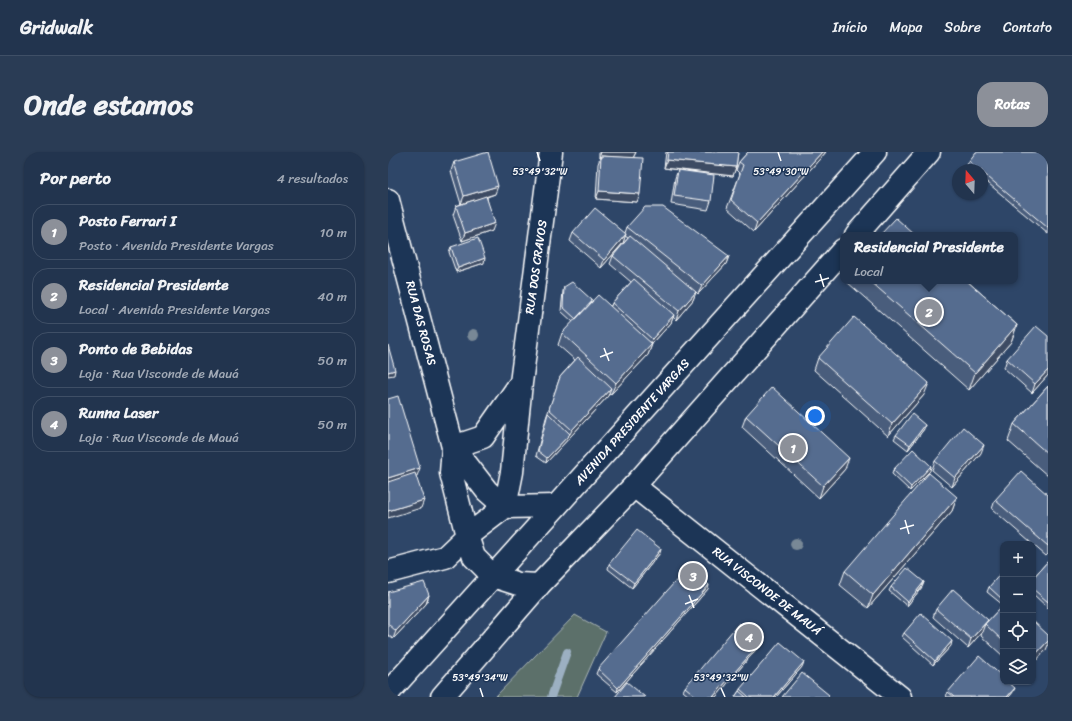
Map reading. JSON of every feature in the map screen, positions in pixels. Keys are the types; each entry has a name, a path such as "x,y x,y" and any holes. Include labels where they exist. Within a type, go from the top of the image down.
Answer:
{"street":[{"name":"RUA DOS CRAVOS","path":"505,506 512,472 521,383 551,152"},
{"name":"AVENIDA PRESIDENTE VARGAS","path":"388,693 875,152"},
{"path":"859,232 929,152"},
{"name":"RUA DAS ROSAS","path":"388,200 396,259 454,447 487,491 505,506"},
{"path":"442,697 539,585 634,486 840,253"},
{"name":"RUA DOS CRAVOS","path":"454,447 483,437 521,383"},
{"name":"RUA DAS ROSAS","path":"454,447 451,473 467,536 474,557 493,576"},
{"name":"RUA VISCONDE DE MAUÁ","path":"634,486 900,697"},
{"path":"388,572 445,557 467,536 505,506 556,506"},
{"path":"493,576 518,584 539,585"}],"green space":[{"path":"575,615 606,632 577,697 495,697"}],"building":[{"path":"488,152 498,186 464,196 454,162"},
{"path":"668,152 738,152 736,167 667,160"},
{"path":"748,152 822,152 757,223 731,200 743,165 739,162"},
{"path":"976,152 1048,152 1048,228 988,177 988,164 972,164 969,161"},
{"path":"601,156 643,158 640,194 599,191"},
{"path":"678,170 714,175 711,201 674,196"},
{"path":"486,196 495,223 465,233 456,206"},
{"path":"645,207 663,207 729,256 702,286 627,227"},
{"path":"595,208 626,234 604,260 573,233"},
{"path":"896,218 912,232 883,232"},
{"path":"630,236 696,292 679,311 613,256"},
{"path":"478,238 485,258 458,268 451,247"},
{"path":"634,279 674,315 652,339 612,303"},
{"path":"572,282 593,301 576,319 563,307 564,287"},
{"path":"873,284 970,284 1017,325 975,373"},
{"path":"598,295 652,344 616,383 562,333"},
{"path":"854,317 929,383 892,424 818,358"},
{"path":"1036,326 1048,336 1048,370 1035,384 1007,359"},
{"path":"388,345 395,370 388,372"},
{"path":"578,357 611,388 572,430 549,409 560,377"},
{"path":"1048,386 1048,454 1014,424"},
{"path":"772,387 849,458 823,486 746,416"},
{"path":"398,396 420,468 388,478 388,399"},
{"path":"548,413 570,434 547,458 538,451"},
{"path":"912,414 925,425 910,445 896,435"},
{"path":"963,427 984,445 955,478 935,461"},
{"path":"913,449 931,466 911,487 893,470"},
{"path":"1021,471 1048,495 1048,546 995,500"},
{"path":"415,473 424,500 388,511 388,482"},
{"path":"929,473 957,497 873,595 845,571"},
{"path":"637,530 661,549 634,583 609,564"},
{"path":"1048,561 1048,602 1036,592 1036,575"},
{"path":"689,566 709,585 618,688 598,669"},
{"path":"907,568 924,582 908,602 891,587"},
{"path":"1000,574 1000,597 989,587"},
{"path":"424,582 429,595 396,631 388,624 388,592"},
{"path":"953,589 988,620 971,639 936,609"},
{"path":"1000,608 1000,638 985,624"},
{"path":"921,613 952,641 935,661 904,633"},
{"path":"739,623 761,642 713,697 697,697 685,687"},
{"path":"1036,624 1048,635 1048,641 1036,654"},
{"path":"780,642 804,662 774,697 749,697 740,689"},
{"path":"979,656 1000,674 1000,685 1012,685 1015,688 1007,697 954,697 948,692"},
{"path":"802,673 829,695 827,697 782,697"},
{"path":"627,682 645,697 615,697"},
{"path":"739,691 746,697 735,697"}],"waterway":[{"path":"551,697 567,652"}],"place":[{"name":"Residencial Presidente","path":"929,312"},
{"name":"Posto Ferrari I","path":"793,448"},
{"name":"Ponto de Bebidas","path":"693,576"},
{"name":"Runna Laser","path":"749,637"}]}
